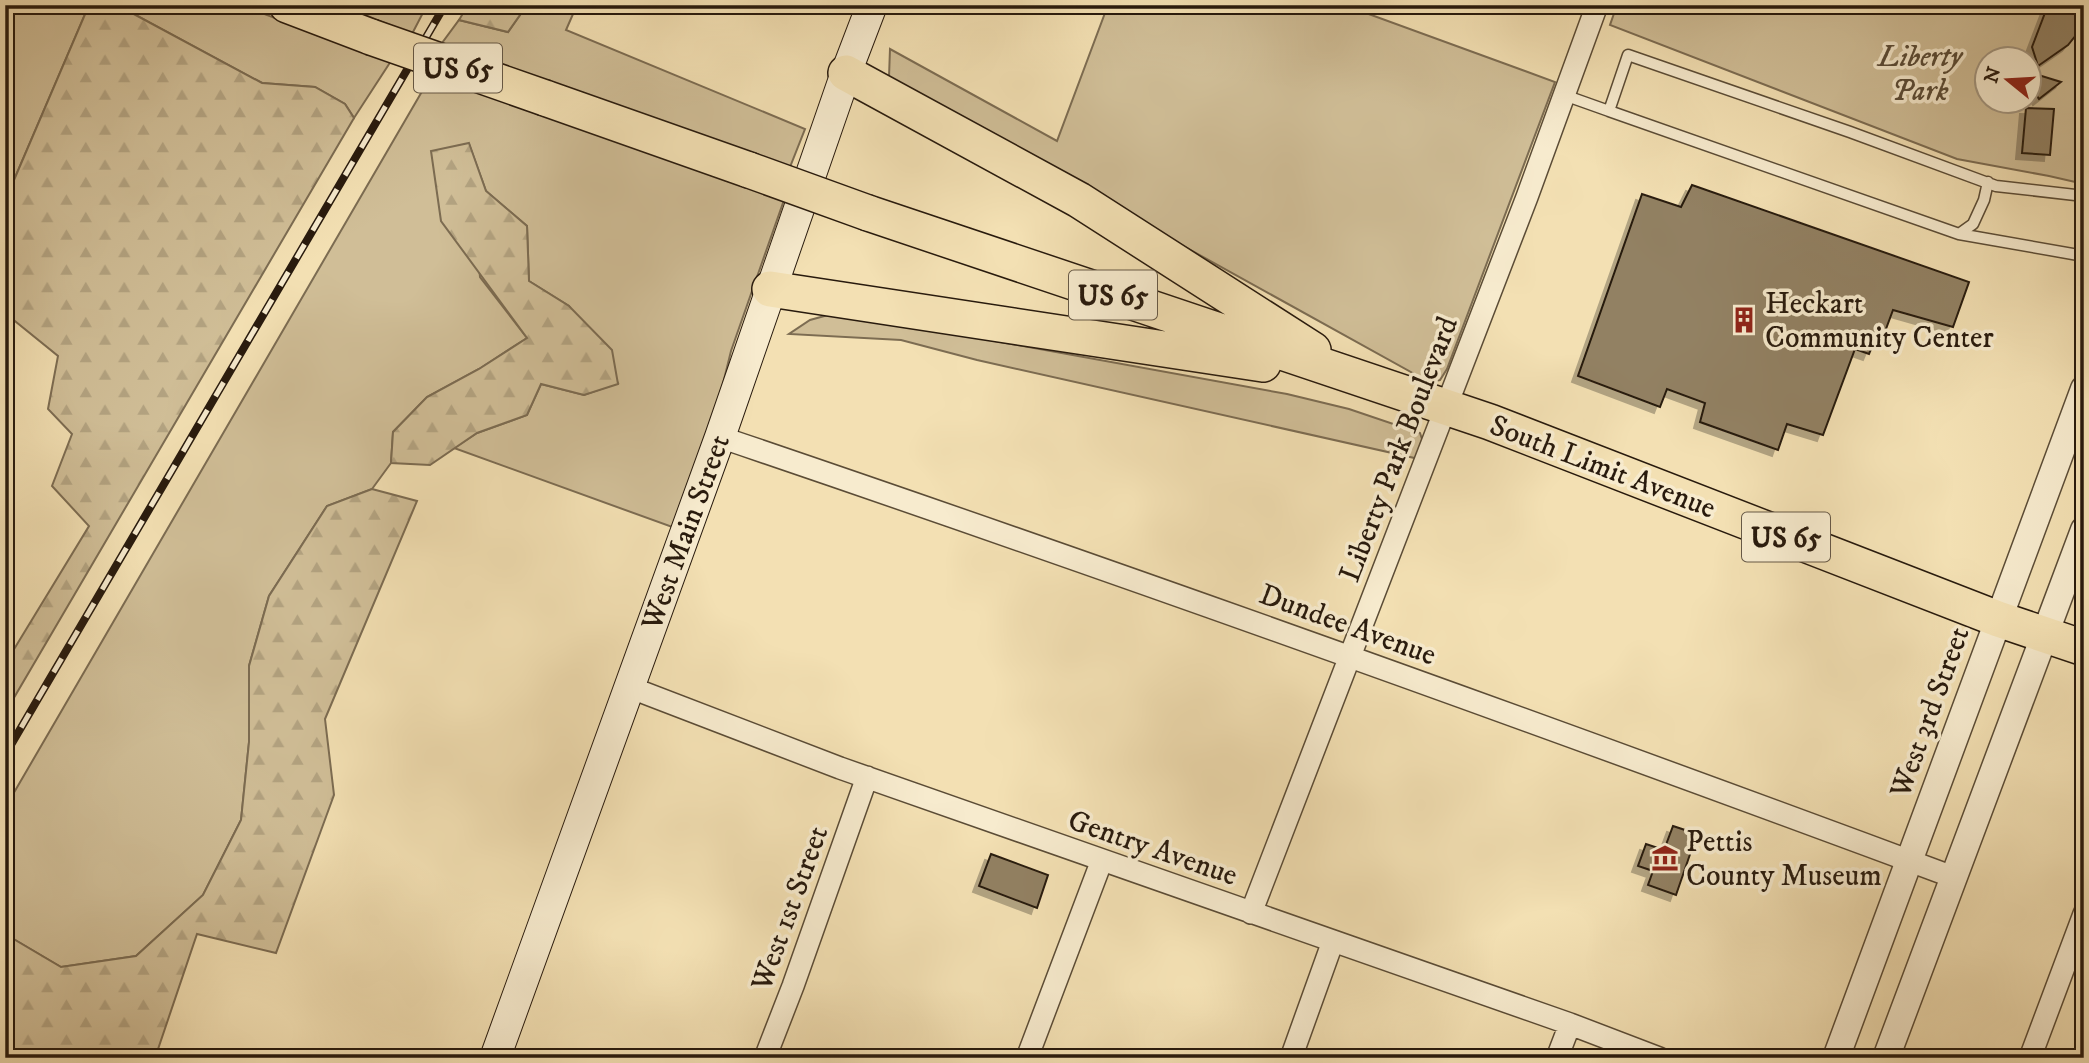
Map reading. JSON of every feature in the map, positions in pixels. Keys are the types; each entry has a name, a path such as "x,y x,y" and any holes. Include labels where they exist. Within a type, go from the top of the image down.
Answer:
{"highway":[{"name":"US 65","path":"287,5 868,213 1357,378"},
{"path":"846,73 1080,200 1357,378"},
{"path":"770,289 1357,378"},
{"name":"South Limit Avenue","path":"1357,378 1446,407 1998,619 2084,648"}],"main road":[{"name":"West Main Street","path":"495,1058 720,437 872,5"}],"street":[{"name":"Liberty Park Boulevard","path":"1251,913 1597,5"},
{"name":"West 3rd Street","path":"1836,1058 2084,389"},
{"name":"Dundee Avenue","path":"720,437 1350,656 1953,877"},
{"path":"1886,1058 2084,530"},
{"name":"Gentry Avenue","path":"629,687 867,777 1570,1024 1659,1058"},
{"name":"West 1st Street","path":"765,1058 867,777"},
{"path":"1027,1058 1102,860"},
{"path":"2030,1058 2084,914"},
{"path":"1291,1058 1333,942"},
{"path":"1557,1058 1570,1024"}],"lane":[{"path":"1609,111 1628,55 1996,186 2084,196"},
{"path":"1564,95 1959,234 2084,256"},
{"path":"1959,234 1973,224 1984,200 1988,182"}],"green space":[{"path":"5,5 89,5 5,201"},
{"path":"89,5 117,5 262,83 315,87 345,104 354,118 5,713 5,664 89,526 52,486 72,434 48,409 58,356 5,313 5,201"},
{"path":"117,5 240,5 391,61 354,118 345,104 315,87 262,83"},
{"path":"340,5 427,5 412,34"},
{"path":"468,5 527,5 508,32 459,20"},
{"path":"527,5 577,5 566,30 805,129 790,167 442,43 459,20 508,32"},
{"path":"1108,5 1344,5 1555,82 1447,369 1440,380 1429,382 905,92 889,77 890,49 1057,141"},
{"name":"Liberty Park","path":"1617,5 2084,5 2084,184 1957,159 1610,25"},
{"path":"431,76 784,200 731,351 716,412 675,528 454,448 477,433 527,415 541,384 584,395 618,383 569,306 529,281 527,226 486,191 469,144 480,277 527,338 479,369 427,397 393,432 391,463 372,489 327,506 269,596 249,666 249,742 241,820 203,895 136,956 61,967 5,934 5,808"},
{"path":"469,143 486,191 527,226 529,281 569,306 612,350 618,384 584,395 541,384 527,415 477,433 430,465 391,463 393,432 427,397 479,369 527,338 441,221 431,151"},
{"path":"828,315 852,315 1287,394 1349,409 1420,433 1424,445 1419,459 977,360 901,340 789,334 810,320"},
{"path":"372,489 417,501 325,719 334,795 276,953 197,934 155,1058 5,1058 5,934 61,967 136,956 203,895 241,820 249,742 249,666 269,596 327,506"}],"building":[{"path":"2048,5 2084,5 2084,19 2080,30 2068,45 2044,62 2044,46 2032,46"},
{"path":"2044,77 2061,82 2044,95"},
{"path":"2044,109 2054,109 2050,155 2022,153 2025,116 2044,116"},
{"name":"Heckart Community Center","path":"1692,185 1969,282 1953,327 1893,310 1883,337 1876,337 1869,354 1855,349 1823,435 1787,424 1778,450 1700,422 1705,403 1667,389 1660,407 1578,376 1642,194 1681,207"},
{"name":"Pettis County Museum","path":"1673,826 1697,834 1676,895 1648,885 1653,871 1638,866 1646,844 1664,850"},
{"path":"991,854 1048,875 1037,908 979,886"}],"railway":[{"path":"5,755 445,5"}],"place":[{"name":"Heckart Community Center","path":"1744,320"},
{"name":"Pettis County Museum","path":"1665,858"}]}
